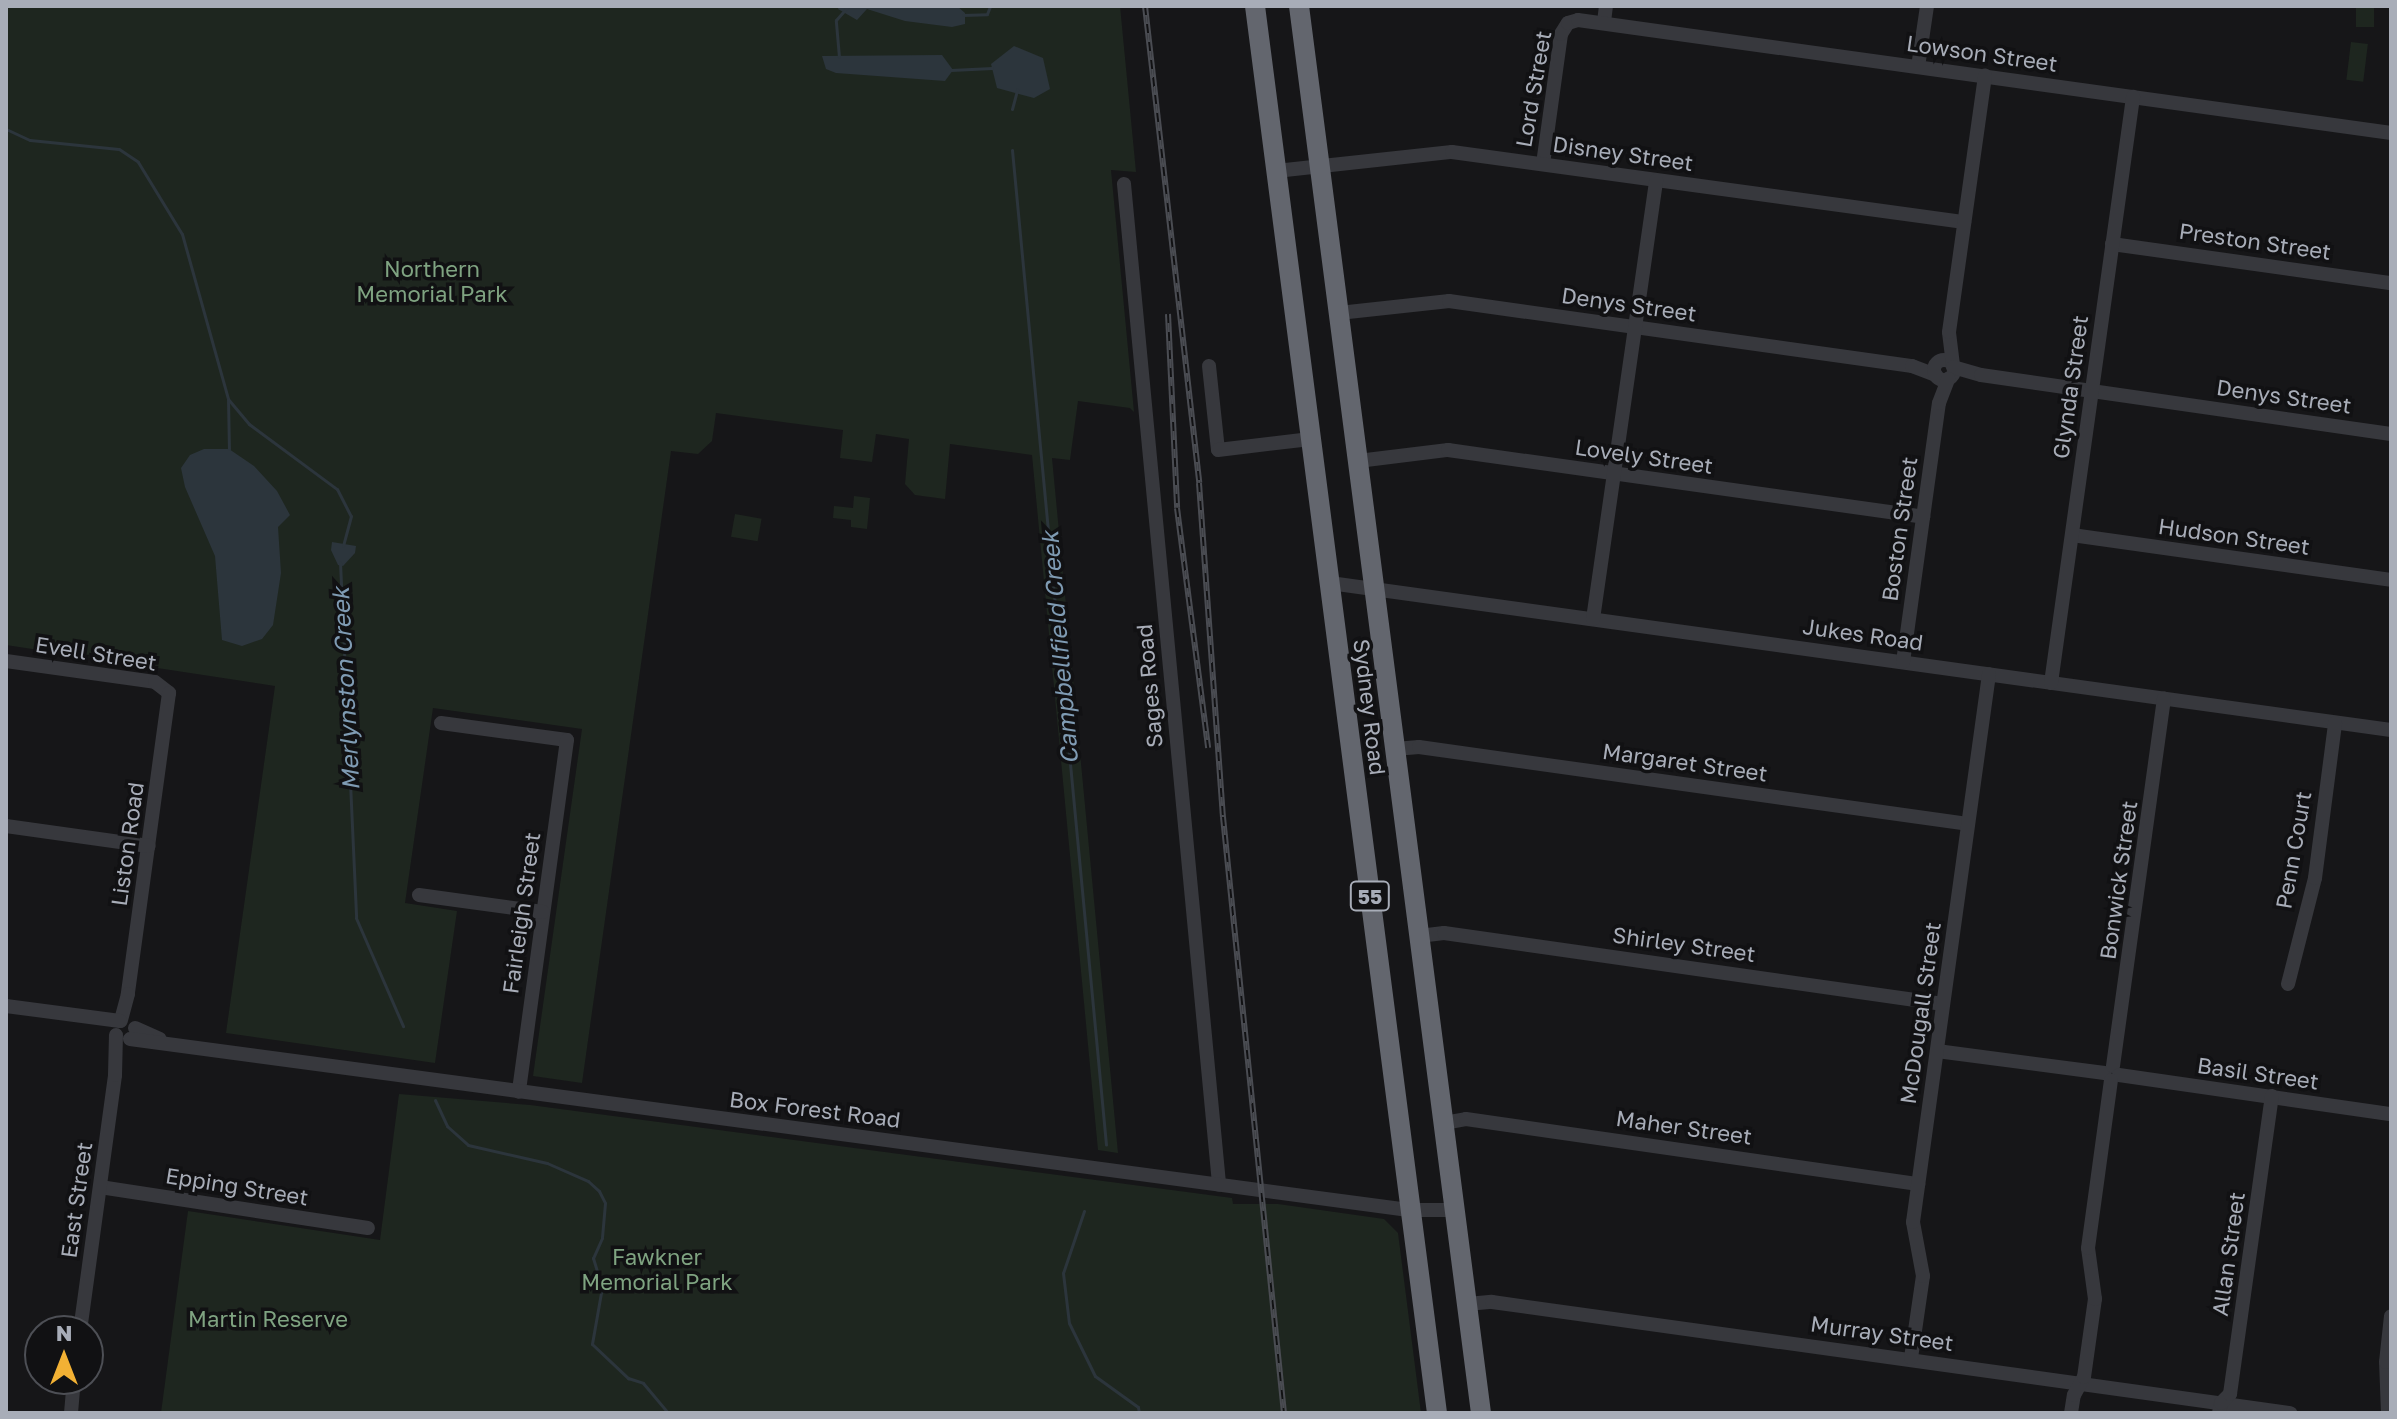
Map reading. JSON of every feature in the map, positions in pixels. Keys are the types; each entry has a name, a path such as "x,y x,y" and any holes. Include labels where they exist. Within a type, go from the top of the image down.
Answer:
{"highway":[{"name":"Sydney Road","path":"1255,6 1437,1413"},
{"name":"Sydney Road","path":"1299,6 1481,1413"}],"street":[{"path":"1604,22 1606,6"},
{"path":"1918,67 1927,6"},
{"name":"Lowson Street","path":"1568,23 1578,20 1604,22 2391,133"},
{"name":"Lord Street","path":"1543,164 1561,34 1568,23"},
{"name":"Boston Street","path":"1903,662 1985,76"},
{"name":"Glynda Street","path":"2051,683 2133,97"},
{"name":"Disney Street","path":"1276,171 1443,151 1964,222"},
{"path":"1593,619 1656,180"},
{"name":"Sages Road","path":"1124,184 1219,1184"},
{"name":"Preston Street","path":"2112,244 2391,283"},
{"name":"Denys Street","path":"1339,313 1443,300 2391,434"},
{"path":"1209,366 1218,450 1310,439"},
{"name":"Lovely Street","path":"1358,461 1448,450 1923,517"},
{"name":"Hudson Street","path":"2072,535 2391,580"},
{"name":"Jukes Road","path":"1330,583 2391,730"},
{"name":"Evell Street","path":"6,661 155,682 167,689 169,700"},
{"name":"McDougall Street","path":"1911,1358 1923,1276 1913,1222 1989,674"},
{"name":"Bonwick Street","path":"2071,1413 2078,1384 2084,1377 2095,1299 2088,1248 2164,699"},
{"name":"Liston Road","path":"125,1030 169,700"},
{"name":"Fairleigh Street","path":"441,723 567,740 519,1092"},
{"name":"Penn Court","path":"2288,984 2315,878 2335,723"},
{"name":"Margaret Street","path":"1395,749 1419,747 1968,824"},
{"path":"6,826 149,846"},
{"path":"419,895 543,912"},
{"name":"Shirley Street","path":"1419,936 1444,933 1943,1004"},
{"name":"Box Forest Road","path":"6,1006 85,1018 170,1043 1409,1210 1455,1210"},
{"name":"East Street","path":"82,1315 115,1075 125,1030"},
{"name":"Basil Street","path":"1937,1051 2391,1114"},
{"name":"Allan Street","path":"2220,1408 2230,1394 2272,1096"},
{"name":"Maher Street","path":"1444,1123 1466,1119 1918,1184"},
{"name":"Epping Street","path":"100,1187 368,1228"},
{"name":"Murray Street","path":"1467,1304 1492,1302 1911,1358 2220,1408 2290,1413"},
{"path":"2388,1413 2386,1362 2391,1316"}],"green space":[{"name":"Northern Memorial Park","path":"6,6 1120,6 1136,172 1111,170 1134,412 1130,408 1078,401 1070,460 1052,458 1118,1153 1098,1150 1032,455 950,444 945,499 915,495 905,484 909,439 876,434 872,462 840,458 843,430 716,413 712,441 698,454 671,451 582,1083 533,1076 582,729 433,708 405,903 457,911 435,1063 226,1033 275,686 6,645"},
{"path":"2356,6 2374,6 2374,27 2356,27"},
{"path":"2351,42 2368,44 2363,82 2346,80"},
{"path":"854,496 870,498 867,529 851,527 851,520 833,518 834,506 853,508"},
{"path":"735,514 762,519 758,541 731,537"},
{"name":"Fawkner Memorial Park","path":"399,1094 530,1105 1232,1198 1233,1204 1278,1204 1384,1219 1398,1233 1421,1413 161,1413 188,1211 380,1240"}],"shaded area":[{"path":"839,6 957,6 965,13 965,24 952,27 905,21 867,9 857,20 838,9"},
{"path":"1014,46 1043,58 1050,89 1034,98 997,88 991,64"},
{"path":"942,55 953,70 945,81 836,73 826,69 822,56"},
{"path":"204,449 229,449 254,466 277,491 290,515 278,527 281,573 273,625 262,639 242,646 222,640 215,556 185,487 181,468 190,455"},
{"path":"332,542 356,546 355,553 343,566 338,565 331,550"}],"waterway":[{"name":"Campbellfield Creek","path":"839,57 836,20 848,6"},
{"name":"Campbellfield Creek","path":"963,15 987,14 990,6"},
{"name":"Campbellfield Creek","path":"951,70 992,68"},
{"name":"Campbellfield Creek","path":"1012,109 1017,90"},
{"name":"Merlynston Creek","path":"6,129 30,140 119,149 138,162 182,234 228,399 229,449"},
{"name":"Campbellfield Creek","path":"1012,150 1106,1145"},
{"name":"Merlynston Creek","path":"228,399 249,424 337,489 351,516 343,546"},
{"name":"Merlynston Creek","path":"340,562 356,918 403,1026"},
{"name":"Merlynston Creek","path":"435,1100 447,1126 468,1145 547,1163 588,1181 599,1191 605,1203 602,1238 593,1258 602,1287 592,1344 628,1378 643,1383 668,1413"},
{"name":"Campbellfield Creek","path":"1084,1211 1063,1273 1069,1323 1095,1376 1138,1407 1139,1413"}],"railway":[{"path":"1145,6 1199,483 1223,817 1284,1413"},
{"path":"1168,314 1177,508 1208,748"}],"park label":[{"name":"Martin Reserve","path":"268,1319"}]}
